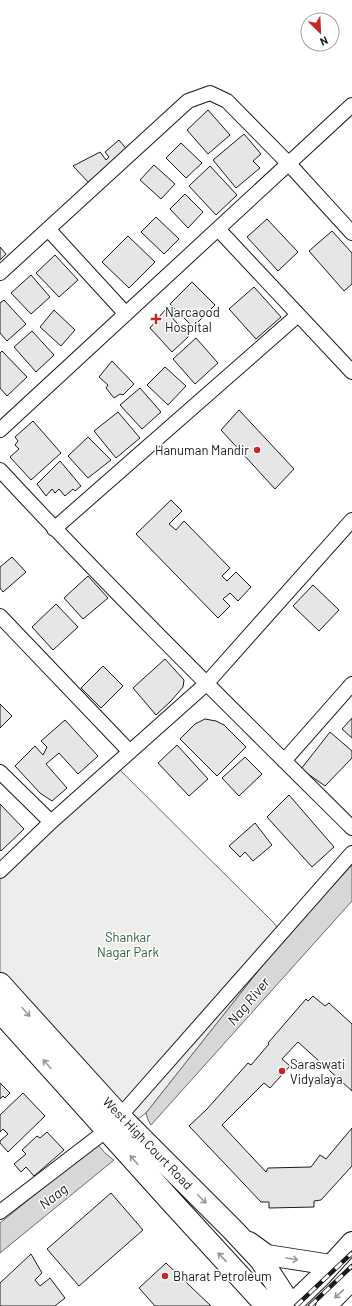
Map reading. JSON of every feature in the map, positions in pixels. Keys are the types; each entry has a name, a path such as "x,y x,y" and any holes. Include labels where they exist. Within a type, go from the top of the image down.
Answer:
{"main road":[{"name":"West High Court Road","path":"0,984 113,1123 267,1306"},
{"name":"West High Court Road","path":"0,1011 113,1123 233,1230 261,1260 291,1306"},
{"path":"233,1230 267,1255 331,1265"},
{"path":"291,1306 352,1242"},
{"path":"326,1306 352,1280"}],"street":[{"path":"0,273 188,101 210,93 227,101 289,164 352,233"},
{"path":"0,430 352,107"},
{"path":"48,229 126,314"},
{"path":"218,229 352,372"},
{"path":"54,529 298,315"},
{"path":"0,470 54,529 206,684 352,828"},
{"path":"0,871 51,822 206,684 352,520"},
{"path":"0,616 130,752"},
{"path":"284,761 352,684"},
{"path":"0,772 51,822"},
{"path":"0,1212 113,1123 352,853"}],"shaded area":[{"name":"Shankar Nagar Park","path":"120,770 273,922 285,937 146,1113 133,1123 0,978 0,877 57,822"}],"water":[{"name":"Nag River","path":"352,865 352,901 151,1125 146,1113 285,937"},
{"name":"Naag","path":"97,1144 114,1160 0,1253 0,1223"}],"building":[{"path":"208,110 230,135 208,154 187,130"},
{"path":"244,134 261,154 253,161 260,168 236,188 213,160"},
{"path":"119,140 129,152 90,184 73,166 100,152 106,160 109,157 105,152"},
{"path":"181,143 202,163 186,178 166,158"},
{"path":"154,165 175,184 161,199 140,180"},
{"path":"210,166 237,195 216,215 189,186"},
{"path":"185,194 203,212 188,228 170,209"},
{"path":"156,217 179,239 164,254 141,232"},
{"path":"267,219 298,252 278,271 247,237"},
{"path":"332,231 352,253 352,284 344,291 309,251"},
{"path":"128,236 155,262 129,288 102,262"},
{"path":"0,247 6,254 0,260"},
{"path":"55,255 78,280 59,297 36,273"},
{"path":"31,275 50,297 31,314 11,293"},
{"path":"192,282 215,305 193,327 170,304"},
{"path":"254,287 281,317 256,339 229,309"},
{"path":"4,300 26,324 7,341 0,333 0,303"},
{"path":"54,310 75,330 61,346 40,327"},
{"path":"165,310 189,336 172,352 150,328"},
{"path":"32,331 54,355 36,372 14,347"},
{"path":"196,338 218,363 195,384 173,359"},
{"path":"2,351 27,377 7,396 0,388 0,353"},
{"path":"112,361 134,384 123,395 120,394 114,398 106,388 108,385 99,377"},
{"path":"165,367 186,386 168,405 147,385"},
{"path":"140,388 161,412 142,429 120,405"},
{"name":"Hanuman Mandir","path":"239,410 294,469 275,489 221,430"},
{"path":"118,412 140,438 116,458 94,431"},
{"path":"33,421 61,453 31,480 10,457 19,449 15,445 18,441 15,437"},
{"path":"88,437 111,460 88,478 68,456"},
{"path":"60,461 81,486 75,491 73,489 65,496 59,489 55,493 52,489 46,496 37,484"},
{"path":"171,500 182,511 169,524 176,530 184,521 230,568 222,576 227,581 236,572 251,587 238,601 230,593 223,599 230,606 218,618 136,534"},
{"path":"12,557 26,572 3,592 0,588 0,567"},
{"path":"88,576 108,598 83,619 64,598"},
{"path":"313,585 339,610 319,631 293,606"},
{"path":"56,604 78,627 53,650 32,627"},
{"path":"165,659 184,680 183,687 156,715 133,688"},
{"path":"103,666 123,686 101,708 81,688"},
{"path":"0,704 12,716 0,728"},
{"path":"352,718 352,738 342,729"},
{"path":"205,719 216,721 224,725 246,747 217,776 180,739 195,724"},
{"path":"65,720 98,756 78,774 59,753 46,764 67,788 52,801 40,793 15,766 35,746 43,755 47,747 41,741"},
{"path":"330,732 352,751 352,758 325,786 301,769"},
{"path":"177,745 208,779 189,796 158,763"},
{"path":"245,757 262,774 239,796 222,778"},
{"path":"289,795 334,847 312,867 267,817"},
{"path":"0,804 24,829 1,851 0,850"},
{"path":"255,823 272,845 253,861 245,852 240,857 229,846"},
{"name":"Saraswati Vidyalaya","path":"313,996 325,1006 329,1003 352,1024 352,1091 298,1042 282,1059 290,1066 270,1088 264,1083 222,1125 266,1172 268,1168 311,1167 320,1155 326,1159 352,1128 352,1166 321,1200 314,1201 314,1207 269,1208 269,1202 261,1202 189,1126 207,1109 248,1063 251,1065 306,999 308,1001"},
{"path":"0,1083 10,1093 5,1098 3,1096 0,1099"},
{"path":"23,1093 45,1116 8,1152 0,1143 0,1141 8,1134 3,1129 0,1132 0,1115"},
{"path":"47,1132 64,1150 34,1176 26,1167 21,1172 14,1164 26,1154 22,1150 37,1136 40,1138"},
{"path":"111,1193 143,1230 79,1286 47,1249"},
{"path":"31,1254 42,1273 35,1280 40,1286 50,1278 65,1298 55,1306 0,1306 0,1283"},
{"name":"Bharat Petroleum","path":"166,1263 211,1306 155,1306 139,1288"}],"railway":[{"path":"296,1306 352,1253"},
{"path":"310,1306 352,1266"}],"place":[{"name":"Narcaood Hospital","path":"156,319"},
{"name":"Hanuman Mandir","path":"257,450"},
{"name":"Saraswati Vidyalaya","path":"282,1071"},
{"name":"Bharat Petroleum","path":"165,1276"}]}
